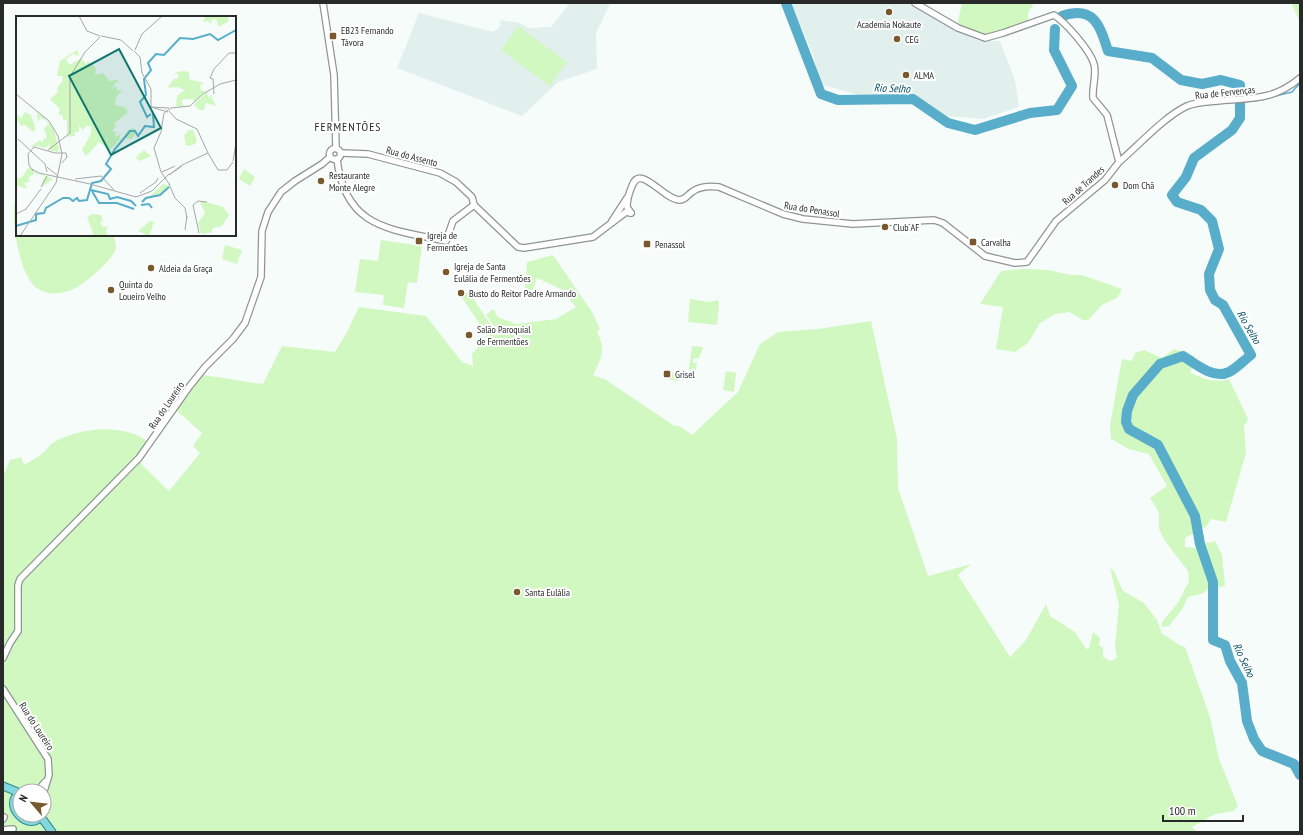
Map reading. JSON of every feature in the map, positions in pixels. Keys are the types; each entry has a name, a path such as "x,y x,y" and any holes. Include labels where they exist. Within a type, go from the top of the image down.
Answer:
{"main road":[{"path":"12,796 10,797 4,813 9,826 16,830"},
{"path":"30,830 35,827 37,823"},
{"path":"46,823 52,832"}],"street":[{"path":"323,3 334,75 336,148 341,152 337,159 340,178 345,194 353,206 376,223 391,230 446,241 453,221 474,205"},
{"path":"918,4 958,28 985,38 1003,34 1048,16 1054,15 1061,20 1087,51 1094,63 1093,98 1107,115 1119,162"},
{"name":"Rua de Fervenças","path":"1119,162 1176,113 1187,106 1199,102 1268,96 1281,92 1300,78"},
{"name":"Rua do Loureiro","path":"3,658 18,631 18,585 20,579 139,458 189,386 205,367 233,339 245,323 261,277 261,236 268,212 281,192 322,164 330,157 330,151 336,148"},
{"name":"Rua do Assento","path":"341,152 368,154 440,173 456,182 472,197 474,205 512,243 524,248 593,237 626,212 631,213 627,207 629,196"},
{"path":"330,157 337,159"},
{"name":"Rua de Trandes","path":"985,256 1015,263 1027,262 1056,221 1101,183 1119,162"},
{"name":"Rua do Penassol","path":"629,196 633,182 641,177 646,178 663,193 679,200 685,199 691,192 709,186 719,187 783,214 803,218 853,224 934,220 943,223 985,256"},
{"name":"Rua do Assento","path":"610,225 629,196"},
{"name":"Rua do Loureiro","path":"3,689 48,759 49,775 46,783"},
{"path":"43,783 49,775"},
{"path":"3,830 16,830"}],"shaded area":[{"path":"570,3 610,4 596,33 597,69 558,82 522,116 397,68 419,13 493,32 499,28 501,20 520,23 528,28 551,27"},
{"path":"791,3 915,3 956,27 971,38 980,41 1000,41 1015,80 1019,107 983,119 947,116 914,95 874,97 862,96 820,84 814,57"}],"green space":[{"path":"962,3 1034,3 1028,13 1028,22 1000,33 985,35 957,25"},
{"path":"1291,3 1300,3 1300,22"},
{"path":"518,26 567,62 550,86 501,50"},
{"path":"244,169 255,177 250,186 239,179"},
{"path":"16,192 16,236 113,236 116,247 114,252 106,264 93,276 76,288 63,292 44,292 33,285 23,266 17,242 15,231 14,208"},
{"path":"381,240 422,246 417,283 408,282 404,308 383,305 384,295 355,292 360,259 378,261"},
{"path":"225,245 242,250 237,264 222,259"},
{"path":"553,255 592,312 600,329 597,332 600,338 602,354 593,375 606,380 673,425 681,427 692,435 738,392 760,344 778,332 818,329 871,321 897,439 898,488 928,576 971,564 958,575 1010,657 1026,640 1046,604 1050,616 1075,632 1086,649 1089,648 1093,632 1100,638 1099,645 1103,648 1103,657 1110,661 1117,658 1115,645 1119,605 1110,568 1114,571 1123,591 1144,603 1157,620 1162,634 1185,647 1210,717 1219,759 1238,806 1234,811 1215,814 1192,827 1197,832 3,832 3,472 5,472 10,460 21,457 24,465 41,455 54,442 89,430 102,429 127,432 139,436 149,442 141,464 169,491 200,453 193,446 202,433 176,410 203,375 263,384 282,346 335,352 346,334 359,307 426,316 462,362 473,366 472,354 496,329 486,315 493,309 498,317 516,324 556,319 576,307 561,289 537,278 531,296 525,289 527,262"},
{"path":"1023,269 1048,270 1071,275 1082,275 1122,289 1117,298 1102,305 1088,320 1083,320 1069,312 1055,314 1040,323 1028,343 1015,352 996,349 1003,307 980,304 1001,271"},
{"path":"465,292 469,292 494,330 488,336 460,295"},
{"path":"690,299 709,302 718,300 717,325 688,322"},
{"path":"692,346 703,347 699,358 693,359 693,363 697,363 696,370 689,369"},
{"path":"1174,349 1194,356 1196,360 1190,372 1204,378 1219,381 1229,379 1248,419 1244,427 1246,453 1226,522 1211,519 1206,527 1195,530 1194,533 1185,538 1185,547 1196,548 1202,542 1208,543 1215,541 1222,555 1225,586 1208,588 1204,593 1188,597 1182,609 1169,626 1162,627 1162,622 1177,604 1189,581 1188,571 1165,541 1159,529 1159,512 1150,498 1167,486 1149,454 1129,449 1111,439 1110,425 1122,359 1132,361 1135,353 1144,350 1162,358"},
{"path":"726,371 736,373 734,392 723,390"},
{"path":"669,372 680,374 678,381 666,379"}],"waterway":[{"name":"Rio Selho","path":"786,3 821,94 838,100 913,99 948,123 975,130 1030,113 1057,110 1072,86 1054,50 1055,29"},
{"name":"Rio Selho","path":"1062,16 1073,13 1082,13 1089,16 1094,20 1102,33 1108,51 1152,58 1181,80 1202,84 1221,80 1240,85 1240,118 1232,130 1194,158 1186,177 1172,195 1177,202 1201,210 1212,221 1219,249 1209,274 1210,290 1215,300 1223,305 1251,355 1238,366 1223,374 1217,374 1204,370 1183,356 1160,364 1133,395 1127,411 1126,422 1129,429 1158,445 1195,516 1200,544 1213,582 1213,640 1225,645 1230,661 1242,683 1247,721 1254,739 1262,751 1294,764 1300,775"},
{"path":"1271,97 1292,92 1300,83"},
{"path":"1254,101 1260,100"}],"place":[{"name":"Academia Nokaute","path":"889,12"},
{"name":"EB23 Fernando Távora","path":"333,36"},
{"name":"CEG","path":"897,39"},
{"name":"ALMA","path":"906,75"},
{"name":"Restaurante Monte Alegre","path":"321,181"},
{"name":"Dom Chã","path":"1115,185"},
{"name":"Club AF","path":"885,227"},
{"name":"Igreja de Fermentões","path":"419,241"},
{"name":"Carvalha","path":"973,242"},
{"name":"Penassol","path":"647,244"},
{"name":"Aldeia da Graça","path":"151,268"},
{"name":"Igreja de Santa Eulália de Fermentões","path":"446,272"},
{"name":"Quinta do Loueiro Velho","path":"111,290"},
{"name":"Busto do Reitor Padre Armando","path":"461,293"},
{"name":"Salão Paroquial de Fermentões","path":"469,335"},
{"name":"Grisel","path":"667,374"},
{"name":"Santa Eulália","path":"517,592"}],"district":[{"name":"FERMENTÕES","path":"348,127"}]}
